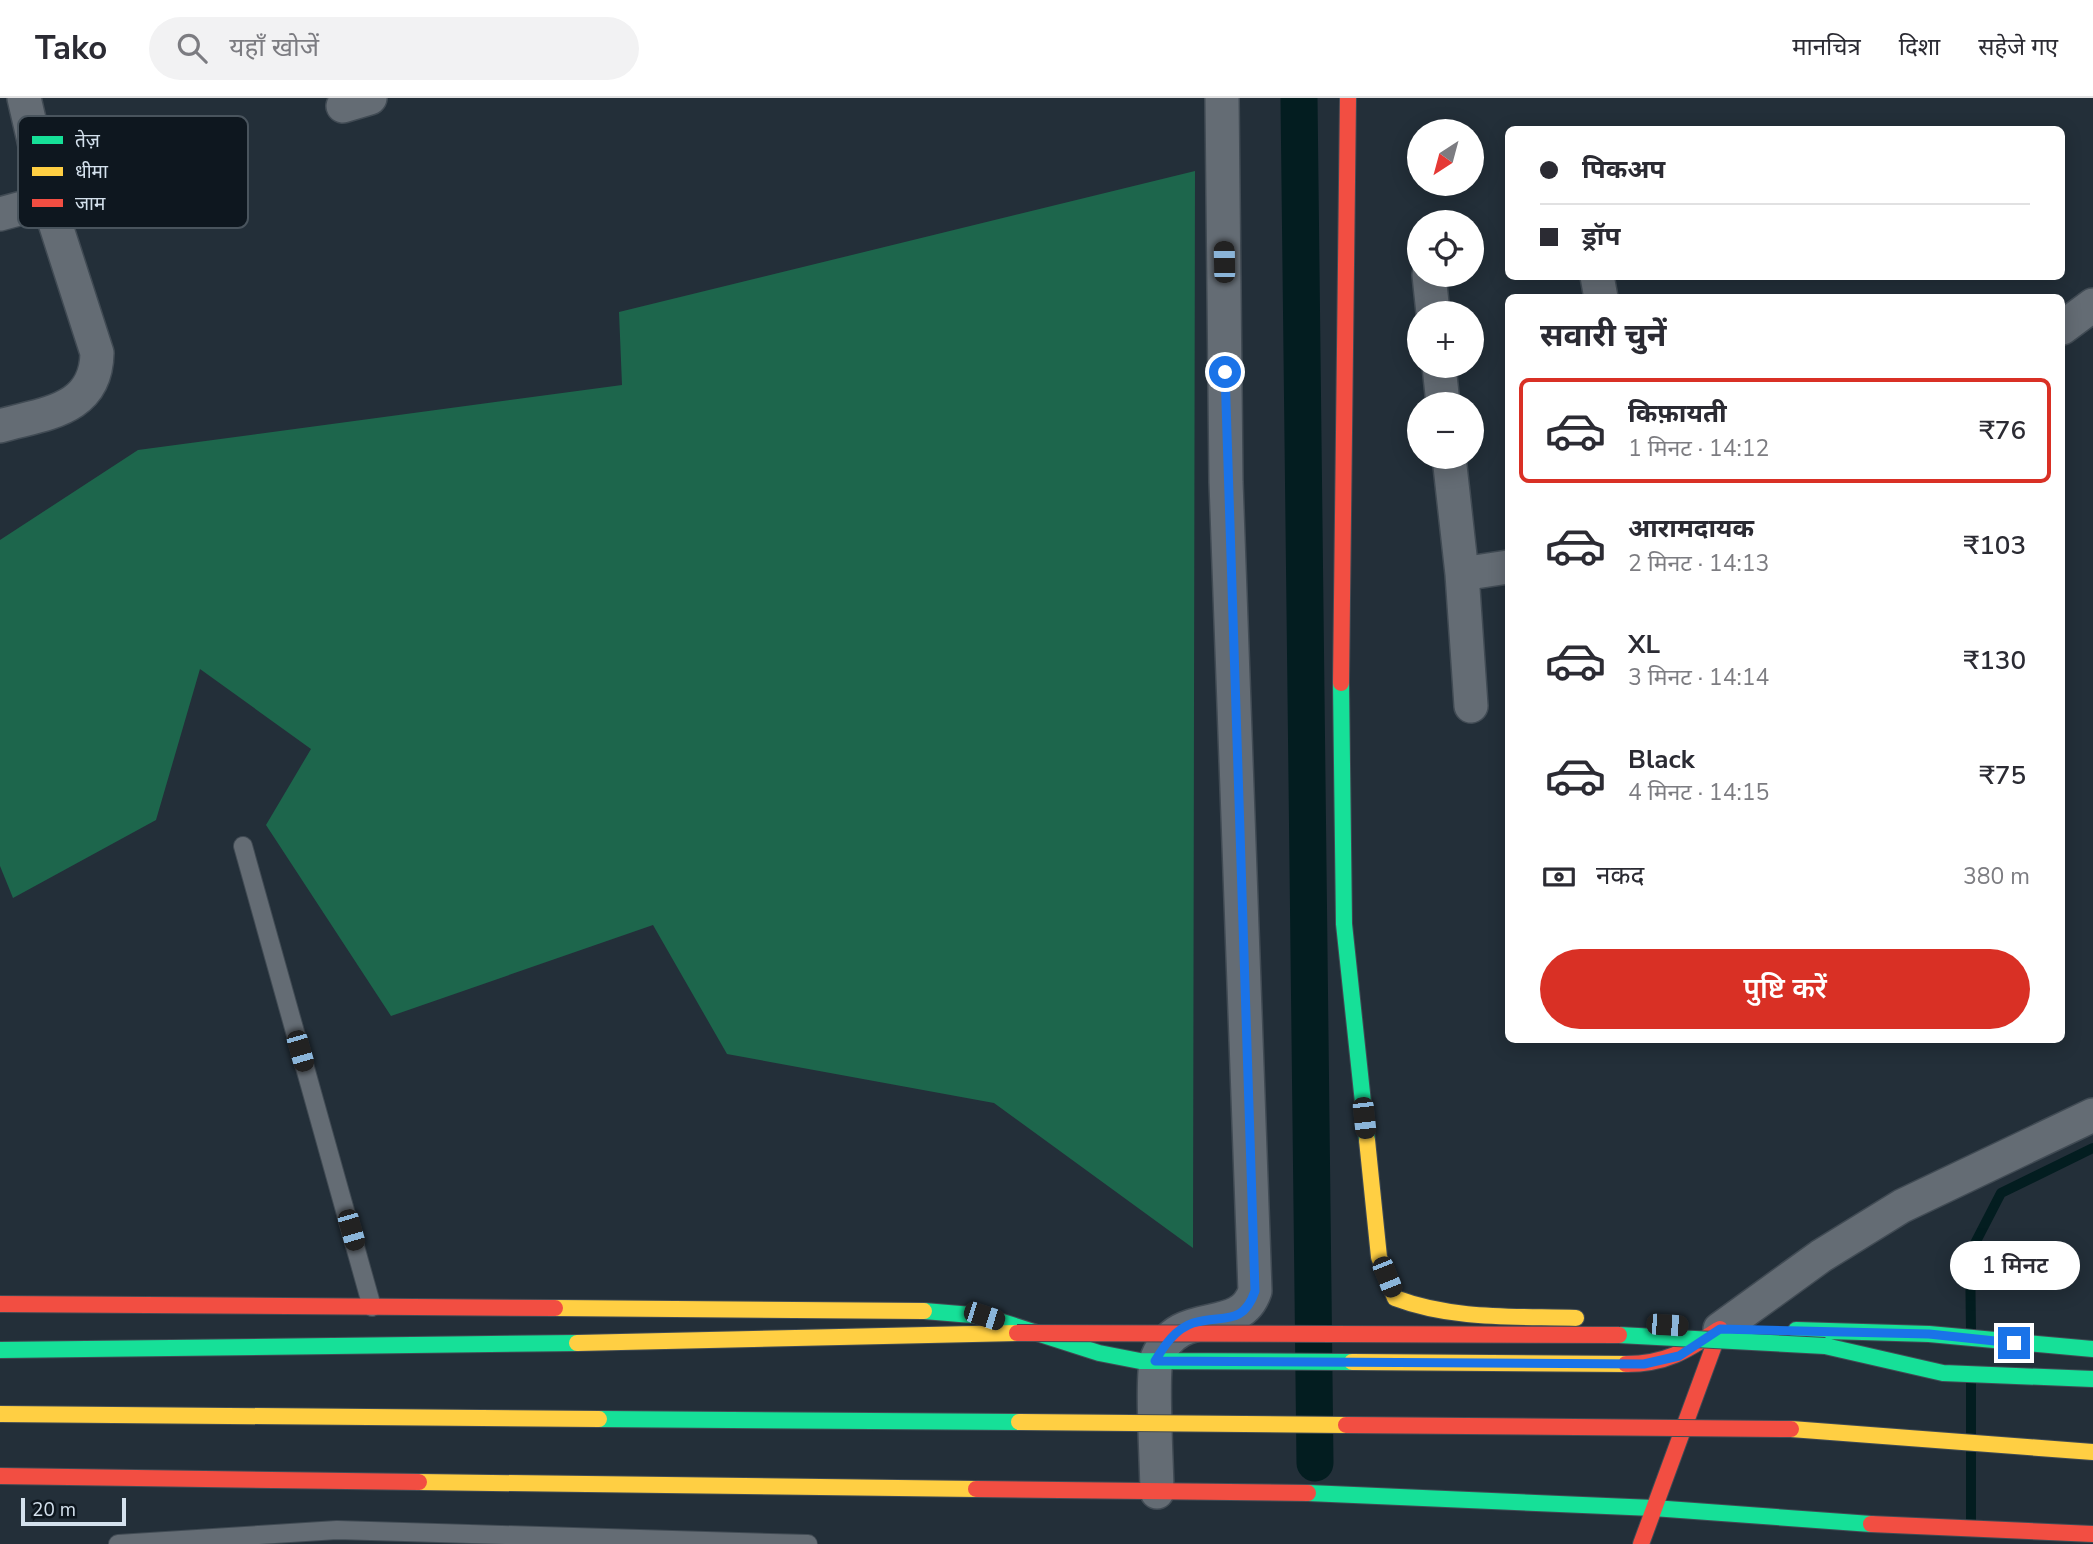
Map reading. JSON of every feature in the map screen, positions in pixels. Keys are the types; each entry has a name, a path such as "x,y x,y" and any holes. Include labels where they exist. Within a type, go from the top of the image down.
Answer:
{"main road":[{"path":"1348,98 1341,697 1344,924 1379,1256 1395,1298 1413,1306 1453,1312 1720,1329 1929,1334 1991,1342 2093,1349"},
{"path":"0,1304 944,1311 984,1316 1099,1353 1155,1361 1242,1363 1644,1364 1679,1356 1720,1329"},
{"path":"1641,1544 1720,1329"},
{"path":"0,1350 658,1342 1017,1333 1605,1334 1825,1346 1944,1373 2093,1379"},
{"path":"0,1414 1791,1429 2093,1452"},
{"path":"0,1476 1354,1494 1653,1508 1843,1523 1943,1525 2093,1534"}],"street":[{"path":"24,98 28,116"},
{"path":"1157,1492 1155,1361 1167,1341 1191,1324 1240,1315 1250,1306 1255,1291 1226,482 1222,98"},
{"path":"0,214 18,209"},
{"path":"0,426 66,408 86,392 97,371 97,353 57,228"},
{"path":"2065,326 2093,305"},
{"path":"1450,469 1462,574 1471,706"},
{"path":"1462,574 1505,567"},
{"path":"1720,1329 1821,1256 1902,1206 2093,1115"}],"lane":[{"path":"243,846 372,1307"},
{"path":"118,1544 337,1530 808,1544"}],"green space":[{"path":"1195,171 1193,1248 994,1103 727,1054 653,925 391,1016 266,825 311,749 200,669 156,820 13,898 0,866 0,540 138,450 622,385 619,312"}],"waterway":[{"path":"1299,98 1315,1463"},
{"path":"1971,1331 1970,1253 2001,1193 2093,1148"},
{"path":"1971,1379 1971,1520"}],"traffic: fast":[{"path":"1341,683 1344,924 1367,1140"},
{"path":"924,1311 984,1316 1099,1353 1140,1361 1352,1362"},
{"path":"1796,1330 1929,1334 2093,1349"},
{"path":"1619,1335 1825,1346"},
{"path":"0,1350 577,1343"},
{"path":"1825,1346 1943,1373 2093,1379"},
{"path":"599,1419 1019,1422"},
{"path":"1308,1493 1653,1508 1871,1524"}],"traffic: slow":[{"path":"1367,1140 1379,1257 1395,1298 1462,1313 1576,1318"},
{"path":"555,1308 924,1311"},
{"path":"577,1343 1017,1333"},
{"path":"1352,1362 1626,1364"},
{"path":"0,1414 599,1419"},
{"path":"1019,1422 1346,1425"},
{"path":"1791,1429 2093,1452"},
{"path":"419,1482 976,1489"}],"traffic: jam":[{"path":"1341,683 1348,98"},
{"path":"0,1304 555,1308"},
{"path":"1641,1544 1720,1329"},
{"path":"1626,1364 1653,1362 1675,1355 1718,1330"},
{"path":"1017,1333 1619,1335"},
{"path":"1346,1425 1791,1429"},
{"path":"0,1476 419,1482"},
{"path":"976,1489 1308,1493"},
{"path":"1871,1524 2093,1534"}],"route":[{"path":"1225,372 1226,482 1255,1291 1250,1306 1240,1315 1191,1324 1167,1341 1155,1361 1644,1364 1679,1356 1720,1329 1929,1334 2014,1343"}]}
